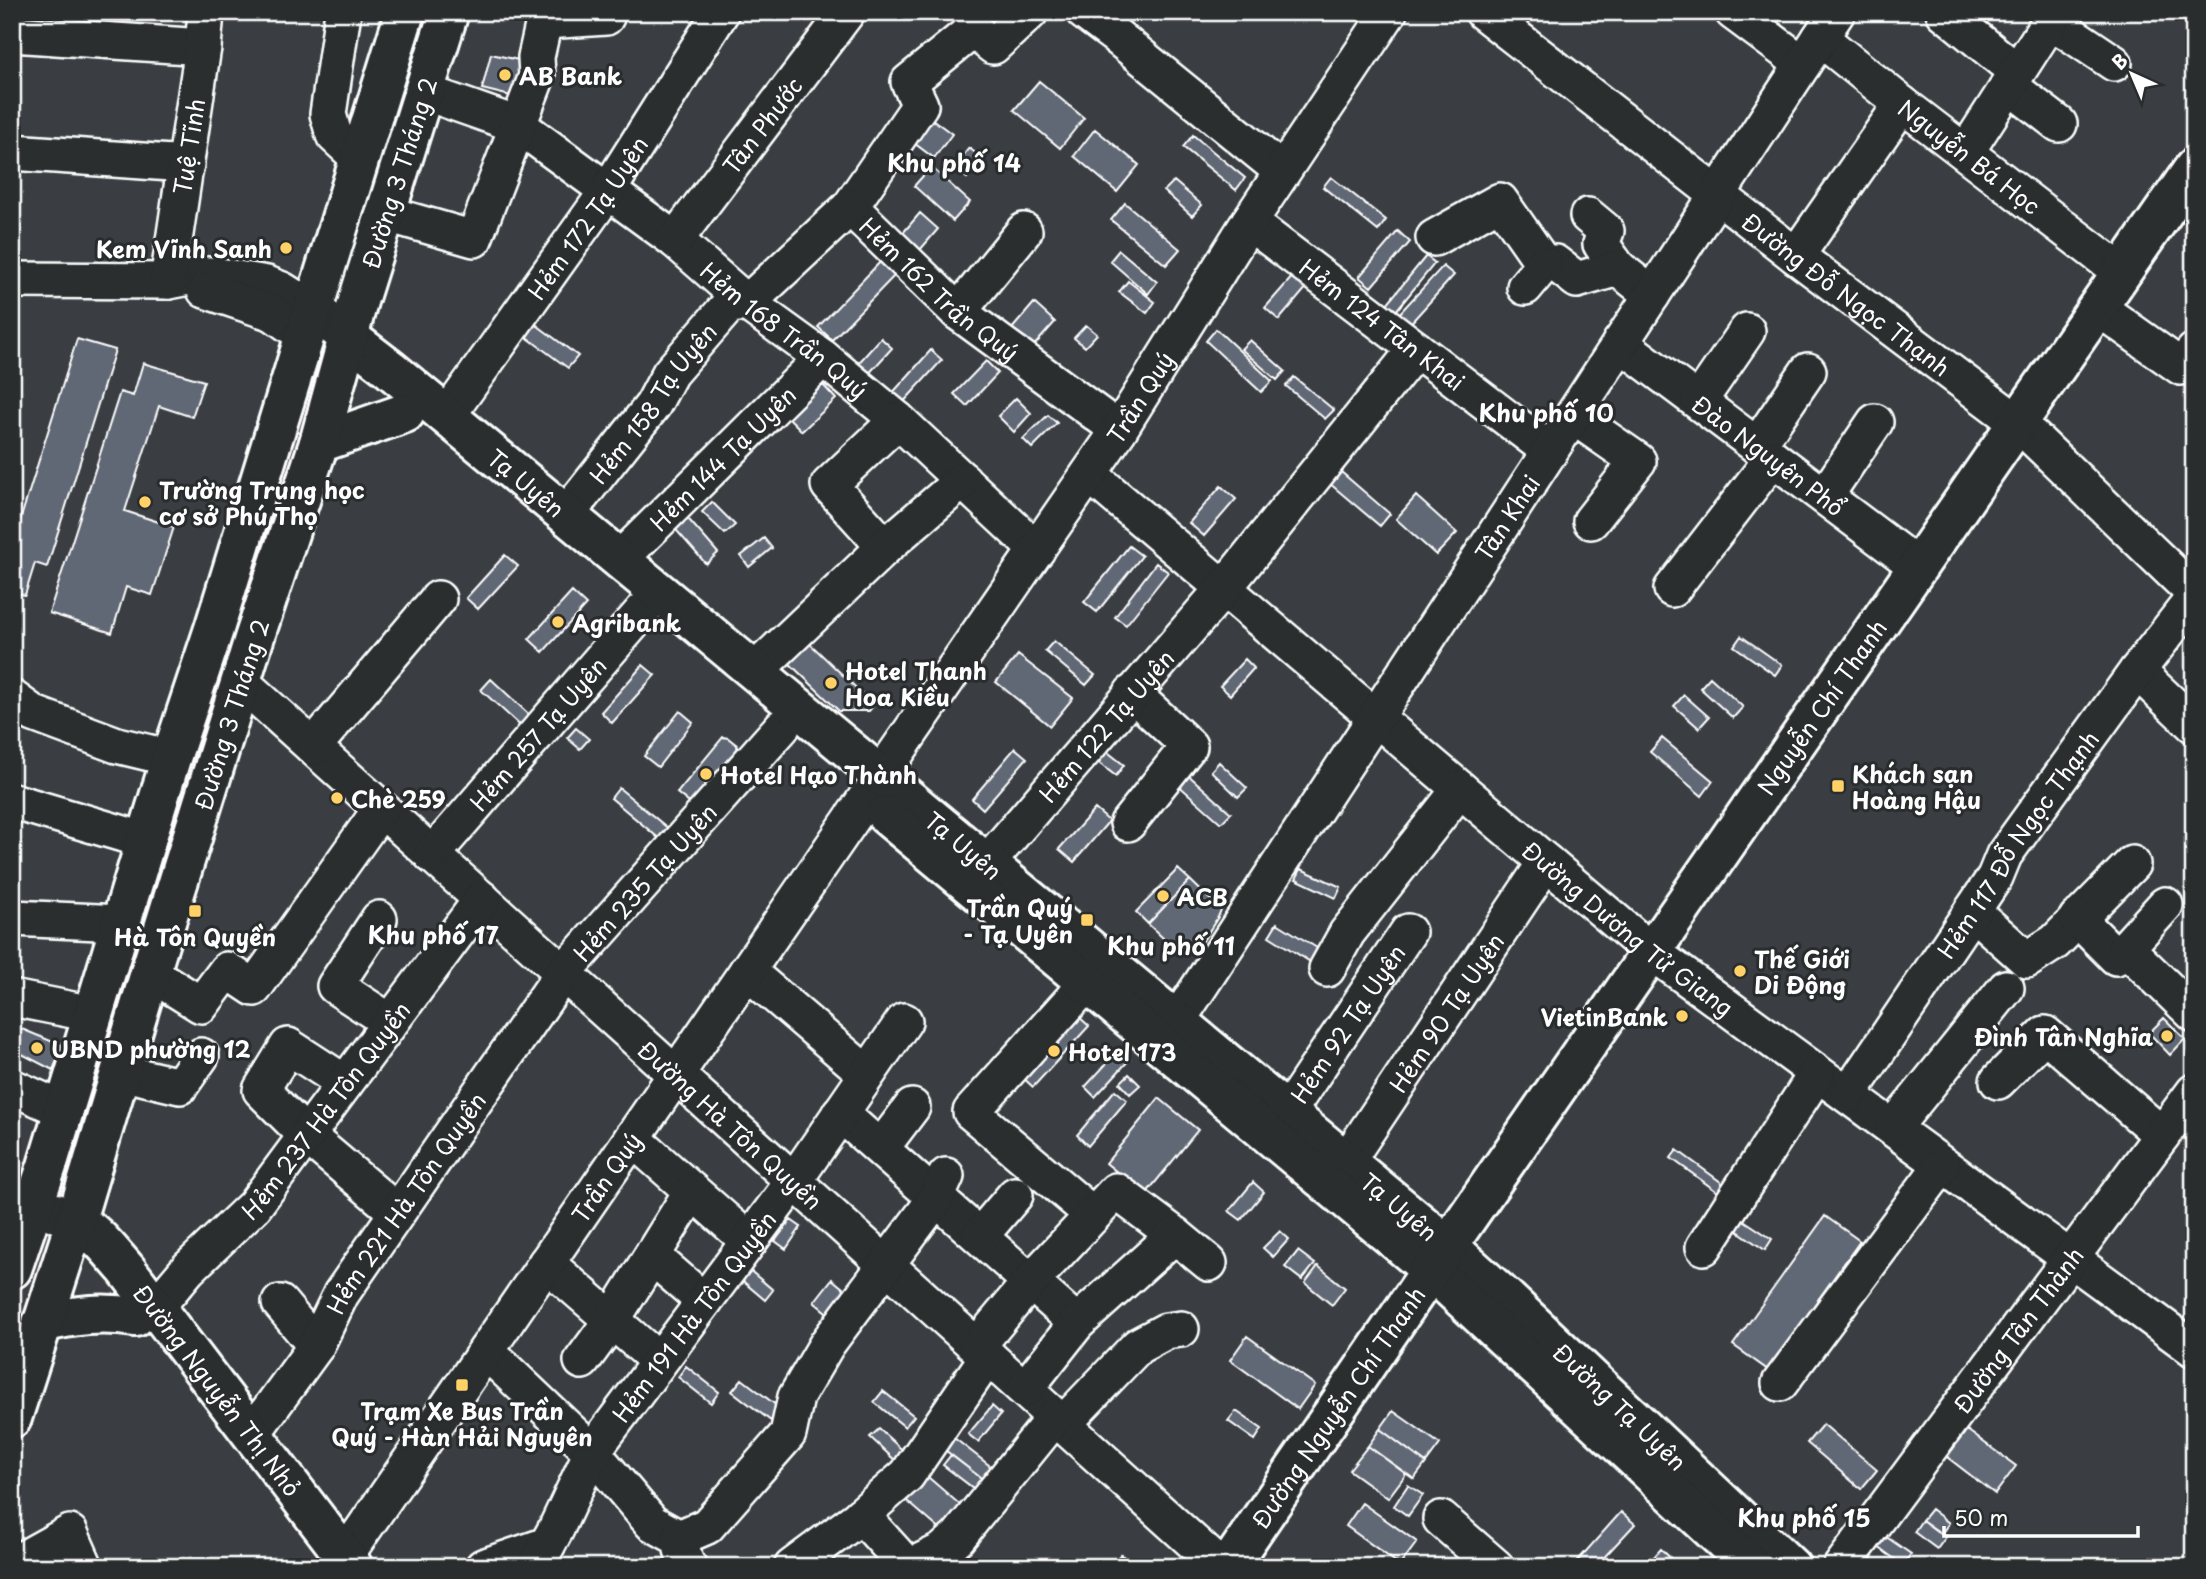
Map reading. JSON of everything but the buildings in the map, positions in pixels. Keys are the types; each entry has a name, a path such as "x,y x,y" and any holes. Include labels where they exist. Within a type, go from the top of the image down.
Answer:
{"main road":[{"name":"Đường 3 Tháng 2","path":"20,1230 64,1110 171,758 405,12"},
{"name":"Đường 3 Tháng 2","path":"12,1418 71,1237 241,682 319,443 353,360 387,214 449,12"},
{"name":"Nguyễn Chí Thanh","path":"1440,1258 2194,168"},
{"path":"308,322 353,360"},
{"name":"Tạ Uyên","path":"353,360 447,416 755,671 873,787 1087,983 1169,1033 1287,1113 1346,1162 1440,1258"},
{"name":"Tạ Uyên","path":"353,360 405,413 782,727 987,863 1169,1033 1440,1258"},
{"path":"319,443 405,413"},
{"path":"201,668 241,682"},
{"name":"Đường Nguyễn Thị Nhỏ","path":"20,1230 71,1237 91,1269 145,1312 252,1434 340,1564"},
{"name":"Đường Nguyễn Chí Thanh","path":"1228,1567 1440,1258"},
{"name":"Đường Tạ Uyên","path":"1440,1258 1752,1567"},
{"name":"Đường Tạ Uyên","path":"1440,1258 1508,1300 1791,1567"},
{"path":"42,1323 91,1314 145,1312"},
{"name":"Đường Nguyễn Thị Nhỏ","path":"145,1312 340,1564"}],"street":[{"name":"Tuệ Tĩnh","path":"168,281 206,12"},
{"path":"343,12 328,114 334,135 359,158"},
{"path":"387,214 474,239 537,76 536,57 546,17 606,17 608,12"},
{"name":"Hẻm 172 Tạ Uyên","path":"447,416 607,192 720,12"},
{"name":"Tân Phước","path":"675,240 847,12"},
{"name":"Hẻm 162 Trần Quý","path":"1030,12 993,46 973,30 909,82 920,105 850,207 958,312 1119,430"},
{"path":"1084,12 1282,171"},
{"name":"Trần Quý","path":"340,1564 1119,430 1249,222 1389,12"},
{"name":"Đường Đỗ Ngọc Thạnh","path":"1483,12 1797,256 2017,422 2194,593"},
{"path":"1944,12 2059,124"},
{"name":"Nguyễn Bá Học","path":"1737,14 1820,38 2121,272"},
{"path":"1966,152 2053,16 2114,63"},
{"path":"12,34 203,47"},
{"name":"Tân Khai","path":"1169,1033 1820,38"},
{"name":"Hẻm 168 Trần Quý","path":"424,92 518,125 675,240 747,303 823,358 898,420 1037,550"},
{"path":"1797,256 1902,104"},
{"path":"12,152 186,164"},
{"path":"1434,239 1500,201 1534,275 1555,263 1577,280 1618,268"},
{"name":"Hẻm 158 Tạ Uyên","path":"566,515 653,405 670,373 729,305 747,303 850,207"},
{"path":"1588,216 1606,231 1601,244 1618,268 1652,295"},
{"name":"Hẻm 124 Tân Khai","path":"1249,222 1550,452"},
{"path":"958,312 1024,230"},
{"path":"12,280 168,281 213,275 252,280 282,290 308,322"},
{"path":"2097,307 2190,364"},
{"path":"1699,401 1747,331"},
{"name":"Đào Nguyên Phổ","path":"1620,343 1917,566"},
{"name":"Hẻm 122 Tạ Uyên","path":"987,863 1224,588 1416,349"},
{"name":"Hẻm 144 Tạ Uyên","path":"620,559 823,358"},
{"path":"1672,589 1765,452 1808,370"},
{"path":"1573,416 1638,461 1591,521"},
{"path":"885,547 829,485 898,420"},
{"path":"1825,496 1875,422"},
{"name":"Đường Dương Tử Giang","path":"1089,474 1652,952 2194,1349"},
{"path":"755,671 885,547 963,480"},
{"name":"Hẻm 117 Đỗ Ngọc Thạnh","path":"1848,1095 1995,877 2004,855 2137,671 2194,598"},
{"path":"313,747 438,599"},
{"name":"Hẻm 257 Tạ Uyên","path":"432,855 643,611"},
{"path":"2137,671 2194,725"},
{"name":"Đường Hà Tôn Quyền","path":"241,682 1222,1567"},
{"path":"1128,823 1189,746 1132,694"},
{"path":"12,698 34,714 117,745 171,758"},
{"name":"Hẻm 235 Tạ Uyên","path":"564,973 782,727"},
{"path":"1327,969 1347,933 1460,789"},
{"path":"12,802 147,841"},
{"path":"150,973 201,1004 227,970 254,988 381,809"},
{"name":"Hẻm 90 Tạ Uyên","path":"1346,1162 1546,862"},
{"path":"1972,911 2027,960 2055,942 2132,863"},
{"name":"Hẻm 237 Hà Tôn Quyền","path":"145,1312 188,1269 233,1206 254,1206 482,899"},
{"path":"2077,918 2116,957 2165,905"},
{"path":"12,918 121,923"},
{"path":"379,919 335,986 390,1023"},
{"name":"Hẻm 92 Tạ Uyên","path":"1287,1113 1408,933"},
{"path":"2126,948 2194,1014"},
{"path":"747,971 867,1074"},
{"name":"Hẻm 221 Hà Tôn Quyền","path":"252,1434 316,1346 341,1294 564,973"},
{"path":"1087,983 971,1112 1093,1215"},
{"path":"1893,1128 2006,988"},
{"path":"12,998 93,1014"},
{"name":"Hẻm 191 Hà Tôn Quyền","path":"541,1556 592,1452 794,1181 904,1021"},
{"path":"1998,1081 2045,1034 2162,1135"},
{"path":"345,1083 288,1046 261,1090 306,1136 397,1212"},
{"path":"120,1072 180,1086 201,1056"},
{"path":"1704,1247 1817,1073"},
{"path":"12,1087 64,1110"},
{"name":"Đường Tân Thành","path":"1841,1567 2162,1135 2191,1101"},
{"path":"881,1149 912,1107"},
{"path":"840,1112 881,1149 941,1187 980,1236 1077,1323"},
{"path":"632,1138 748,1241"},
{"path":"1780,1383 1942,1164"},
{"path":"486,1351 592,1452 684,1559 706,1527 788,1434 796,1397 827,1344 887,1265 941,1187"},
{"path":"582,1361 653,1257 692,1191"},
{"path":"792,1567 861,1515 907,1475 982,1351 1031,1281 1116,1191 1209,1264"},
{"path":"980,1236 1015,1195"},
{"path":"1025,1389 1077,1323 1175,1235"},
{"path":"653,1257 704,1301"},
{"path":"546,1263 659,1361"},
{"path":"279,1303 316,1346"},
{"path":"861,1515 909,1567 951,1559 958,1537 1059,1420 1138,1346 1166,1331 1181,1329"},
{"path":"1441,1519 1496,1567"},
{"path":"15,1564 71,1533 85,1567"},
{"path":"483,1567 541,1556"}],"place":[{"name":"AB Bank","path":"505,75"},
{"name":"Kem Vĩnh Sanh","path":"286,248"},
{"name":"Trường Trung học cơ sở Phú Thọ","path":"145,502"},
{"name":"Agribank","path":"558,622"},
{"name":"Hotel Thanh Hoa Kiều","path":"831,683"},
{"name":"Hotel Hạo Thành","path":"706,774"},
{"name":"Khách sạn Hoàng Hậu","path":"1838,786"},
{"name":"Chè 259","path":"337,798"},
{"name":"ACB","path":"1163,896"},
{"name":"Hà Tôn Quyền","path":"195,911"},
{"name":"Trần Quý - Tạ Uyên","path":"1087,920"},
{"name":"Thế Giới Di Động","path":"1740,971"},
{"name":"VietinBank","path":"1682,1016"},
{"name":"Đình Tân Nghĩa","path":"2167,1036"},
{"name":"UBND phường 12","path":"37,1048"},
{"name":"Hotel 173","path":"1054,1051"},
{"name":"Trạm Xe Bus Trần Quý - Hàn Hải Nguyên","path":"462,1385"}],"district":[{"name":"Khu phố 14","path":"954,162"},
{"name":"Khu phố 10","path":"1546,412"},
{"name":"Khu phố 17","path":"433,934"},
{"name":"Khu phố 11","path":"1171,945"},
{"name":"Khu phố 15","path":"1804,1517"}]}
